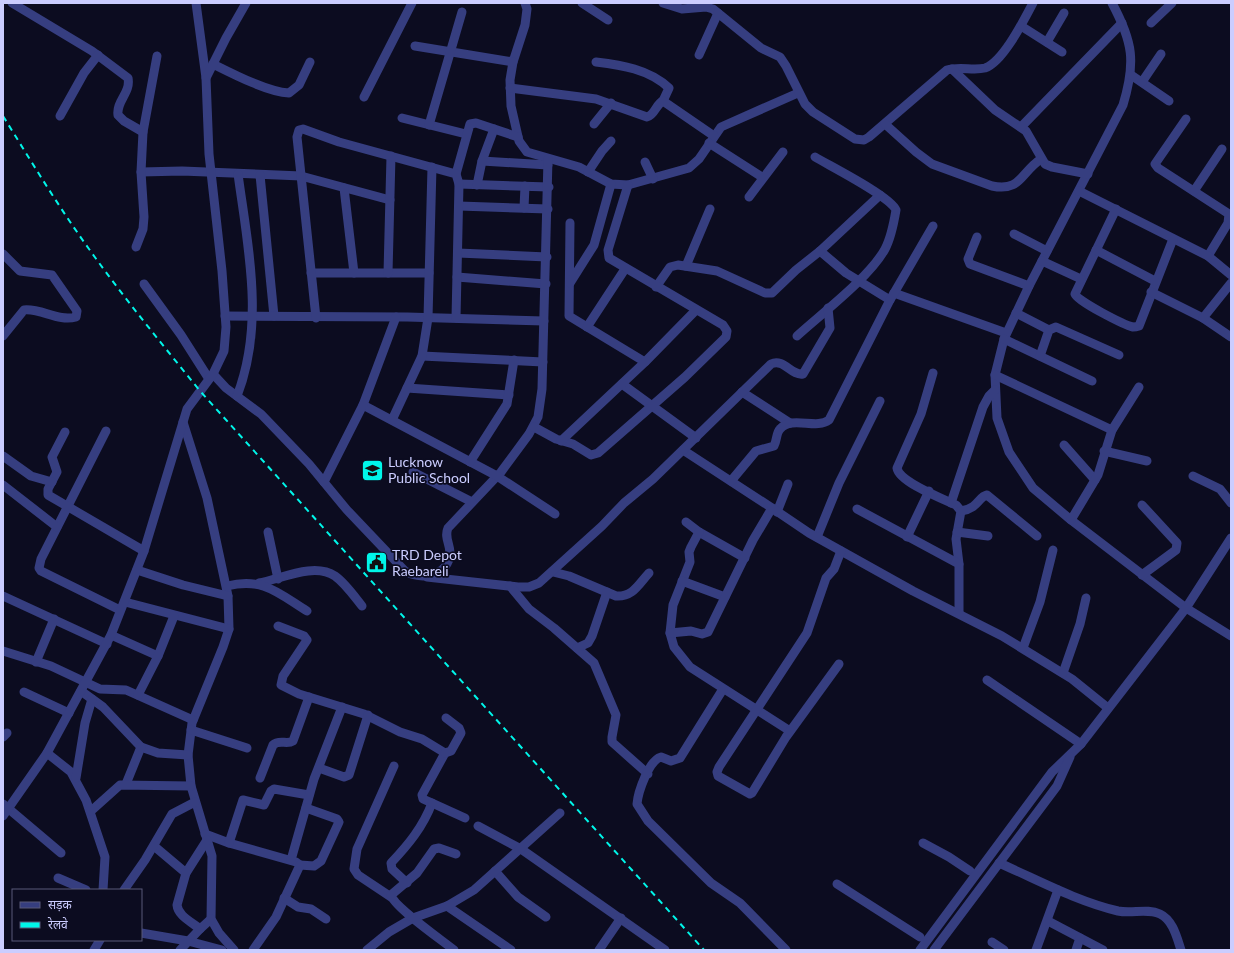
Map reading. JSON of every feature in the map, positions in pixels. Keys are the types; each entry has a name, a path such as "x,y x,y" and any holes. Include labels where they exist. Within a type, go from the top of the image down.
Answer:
{"street":[{"path":"12,3 98,55 128,78 128,89 119,106 118,115 124,121 143,132"},
{"path":"61,853 5,809 48,753 107,644 144,550 183,422 191,401 211,376 224,352 225,316 222,271 212,173 206,78 196,3"},
{"path":"206,78 246,3"},
{"path":"364,97 412,3"},
{"path":"525,3 527,9 525,25 513,62 510,88 511,106 518,137 522,147 527,152 548,162"},
{"path":"582,3 608,20"},
{"path":"663,3 682,9 707,5 762,48 783,60 798,93 813,112 859,140 866,139 885,124 942,74 952,69 983,68 992,64 1021,26 1033,3"},
{"path":"1112,3 1122,23 1132,55 1131,75 1123,105 1029,286 1005,336 995,375 997,418 1009,452 1033,488 1070,520 1186,608 1231,636"},
{"path":"1151,23 1172,3"},
{"path":"429,125 462,12"},
{"path":"699,55 718,13"},
{"path":"1047,42 1064,13"},
{"path":"1020,127 1122,23"},
{"path":"1021,26 1062,52"},
{"path":"415,46 513,62"},
{"path":"1142,82 1161,54"},
{"path":"60,116 84,73 98,55"},
{"path":"136,247 143,229 144,218 141,172 143,132 157,56"},
{"path":"213,64 247,80 283,93 290,93 299,85 310,62"},
{"path":"510,88 583,97 611,103 647,118 651,116 663,101 669,88 644,72 625,66 596,62"},
{"path":"952,69 995,110 1030,135 1041,159 1045,164 1052,167 1088,174"},
{"path":"1131,75 1169,101"},
{"path":"482,161 548,162 579,167 611,184 628,185 689,168 694,164 725,124 798,93"},
{"path":"663,101 762,177"},
{"path":"594,124 611,103"},
{"path":"402,118 466,134"},
{"path":"1186,119 1155,164 1158,168 1227,212 1230,217 1228,223 1208,256"},
{"path":"456,318 459,184 456,174 468,127 471,123 518,137"},
{"path":"885,124 916,152 932,164 1000,188 1012,187 1017,184 1032,165 1041,159"},
{"path":"316,318 297,137 299,130 303,129 339,142 456,174"},
{"path":"477,185 482,161 494,129"},
{"path":"588,172 602,151 611,141"},
{"path":"1194,191 1222,149"},
{"path":"749,197 762,177 783,152"},
{"path":"388,273 391,156"},
{"path":"797,336 858,281 885,249 896,212 894,205 880,195 815,157"},
{"path":"427,577 434,574 447,562 450,552 446,531 497,476 534,427 541,407 549,187 548,162"},
{"path":"645,162 653,179"},
{"path":"392,420 422,356 428,318 432,167"},
{"path":"141,172 182,171 301,176 390,200"},
{"path":"237,396 249,357 254,316 251,272 238,174"},
{"path":"260,175 274,316"},
{"path":"459,184 549,187"},
{"path":"570,283 594,245 611,184"},
{"path":"534,427 562,441 573,444 588,454 594,455 652,407 726,337 725,328 656,286 611,261 608,253 628,185"},
{"path":"524,208 525,186"},
{"path":"344,188 354,273"},
{"path":"1079,190 1208,256 1231,274"},
{"path":"656,286 670,267 678,265 717,271 770,294 796,270 820,252 880,195"},
{"path":"459,206 548,209"},
{"path":"686,266 710,209"},
{"path":"1116,209 1081,279 1075,294 1078,298 1134,327 1140,324 1155,281 1173,239"},
{"path":"570,223 569,316 645,362"},
{"path":"731,481 756,451 774,446 780,428 790,423 823,422 829,420 892,296 933,226"},
{"path":"1014,234 1047,251"},
{"path":"977,237 969,257 970,264 1029,286"},
{"path":"1096,250 1155,281"},
{"path":"458,252 547,257"},
{"path":"820,252 858,281 892,296 1005,336 1040,356 1092,381"},
{"path":"3,254 20,271 52,275 77,313 74,318 60,317 24,310 3,336"},
{"path":"1042,261 1081,279"},
{"path":"587,327 625,269"},
{"path":"311,273 429,272"},
{"path":"457,277 546,284"},
{"path":"1203,318 1231,283"},
{"path":"144,284 211,376 261,414 324,482 347,510 405,571 418,576 510,586 535,586 553,572 696,438 766,367 775,362 781,363 800,374 803,374 830,328 828,308"},
{"path":"1151,292 1203,318 1231,337"},
{"path":"562,441 645,362 696,310"},
{"path":"1016,313 1049,330"},
{"path":"225,316 316,318 396,317 544,321"},
{"path":"324,482 363,405 396,317"},
{"path":"1040,356 1049,330 1056,327 1119,355"},
{"path":"422,356 543,362"},
{"path":"470,462 505,408 509,395 514,360"},
{"path":"933,373 921,414 897,468 899,473 911,483 951,503 961,511"},
{"path":"995,375 1112,430"},
{"path":"622,384 696,438"},
{"path":"1070,520 1095,480 1112,430 1139,387"},
{"path":"407,388 509,395"},
{"path":"951,503 983,407 989,396 995,390"},
{"path":"742,392 790,423"},
{"path":"817,537 839,483 880,401"},
{"path":"363,405 497,476 555,514"},
{"path":"183,422 207,498 228,591 229,629 224,647 193,720 188,755 191,786 213,866 212,919 219,932 234,950"},
{"path":"106,431 39,565 40,571 123,606 229,629"},
{"path":"65,432 52,456 57,472 48,489 48,495 144,550"},
{"path":"1064,444 1095,480"},
{"path":"683,450 841,551 913,591 990,628 1023,648 1063,673 1108,708"},
{"path":"1104,451 1147,461"},
{"path":"3,456 31,476 52,482"},
{"path":"413,472 472,502"},
{"path":"1193,476 1220,489 1231,503"},
{"path":"670,633 691,631 702,634 708,632 753,540 775,510 788,484"},
{"path":"5,490 57,527"},
{"path":"907,537 929,491"},
{"path":"961,511 976,506 983,496 987,495 1037,536"},
{"path":"1142,505 1177,543 1178,546 1176,550 1142,575"},
{"path":"857,509 959,564"},
{"path":"959,613 959,564 956,545 961,511"},
{"path":"686,522 699,532 745,558"},
{"path":"268,532 278,579"},
{"path":"699,532 691,547 690,562 673,606 670,633 674,647 690,667 790,731"},
{"path":"957,532 988,536"},
{"path":"920,950 1052,772 1072,751 1081,744 1186,608 1231,538"},
{"path":"1023,648 1045,586 1053,550"},
{"path":"839,664 790,731 752,794 720,778 716,774 756,709 807,633 826,578 834,569 841,551"},
{"path":"137,570 183,585 228,591 240,583 259,583 305,572 327,572 336,576 362,606"},
{"path":"553,572 569,576 616,596 628,595 649,573"},
{"path":"682,581 725,596"},
{"path":"259,583 307,611"},
{"path":"510,586 528,609 594,663 614,708 616,720 612,742 648,774"},
{"path":"577,648 588,643 592,636 607,592"},
{"path":"3,596 107,644"},
{"path":"1063,673 1080,624 1086,598"},
{"path":"138,695 158,656 174,616"},
{"path":"36,662 54,620"},
{"path":"278,626 306,638 306,643 291,662 281,683 292,691 368,715 400,732 422,739 445,753"},
{"path":"111,635 158,656"},
{"path":"3,652 64,671 83,687 92,699 117,721 141,747 158,753 188,755"},
{"path":"987,680 1081,744"},
{"path":"83,687 104,690 126,690 193,720"},
{"path":"723,689 680,758 671,761 661,757 657,758 641,787 638,804 648,821 711,884 740,903 786,950"},
{"path":"24,692 69,713"},
{"path":"260,778 273,745 278,742 290,743 293,741 309,697"},
{"path":"76,778 87,714 92,699"},
{"path":"290,860 309,796 342,707"},
{"path":"319,768 344,777 349,775 368,715"},
{"path":"446,718 459,728 461,733 451,751 445,753 422,794 423,798 465,818"},
{"path":"191,730 247,748"},
{"path":"126,784 141,747"},
{"path":"934,950 1057,786 1072,751"},
{"path":"48,753 76,778 91,811 105,857 103,889"},
{"path":"394,766 357,849 354,869 358,875 391,897 413,918 454,950"},
{"path":"91,811 115,788 126,784 191,786"},
{"path":"229,843 243,800 264,805 274,788 309,796"},
{"path":"125,889 154,846 172,814 195,802"},
{"path":"407,883 392,869 391,864 417,832 432,803"},
{"path":"206,837 290,860 300,866 314,866 321,861 339,822 337,819 306,808"},
{"path":"367,950 389,932 413,918 447,906 474,890 560,813"},
{"path":"478,826 521,849 665,950"},
{"path":"200,929 178,909 181,888 186,873 206,837"},
{"path":"923,843 949,857 970,871"},
{"path":"154,846 186,873"},
{"path":"391,897 392,893 407,883 417,873 434,849 439,848 456,854"},
{"path":"999,863 1082,900 1118,911 1131,913 1144,911 1160,914 1174,928 1181,950"},
{"path":"253,950 276,917 300,866"},
{"path":"495,871 518,897 546,916"},
{"path":"58,878 84,889"},
{"path":"837,884 920,937"},
{"path":"1036,950 1048,921 1058,890"},
{"path":"284,898 298,907 311,909 326,919"},
{"path":"447,906 511,950"},
{"path":"599,950 621,918"},
{"path":"180,950 212,919"},
{"path":"1048,921 1103,950"},
{"path":"142,933 188,941 222,950"},
{"path":"1076,950 1080,938"},
{"path":"94,950 99,941"},
{"path":"992,942 1004,950"}],"railway":[{"path":"3,116 89,249 129,303 200,391 704,950"}],"place":[{"name":"Lucknow Public School","path":"373,470"},
{"name":"TRD Depot Raebareli","path":"377,563"}]}
